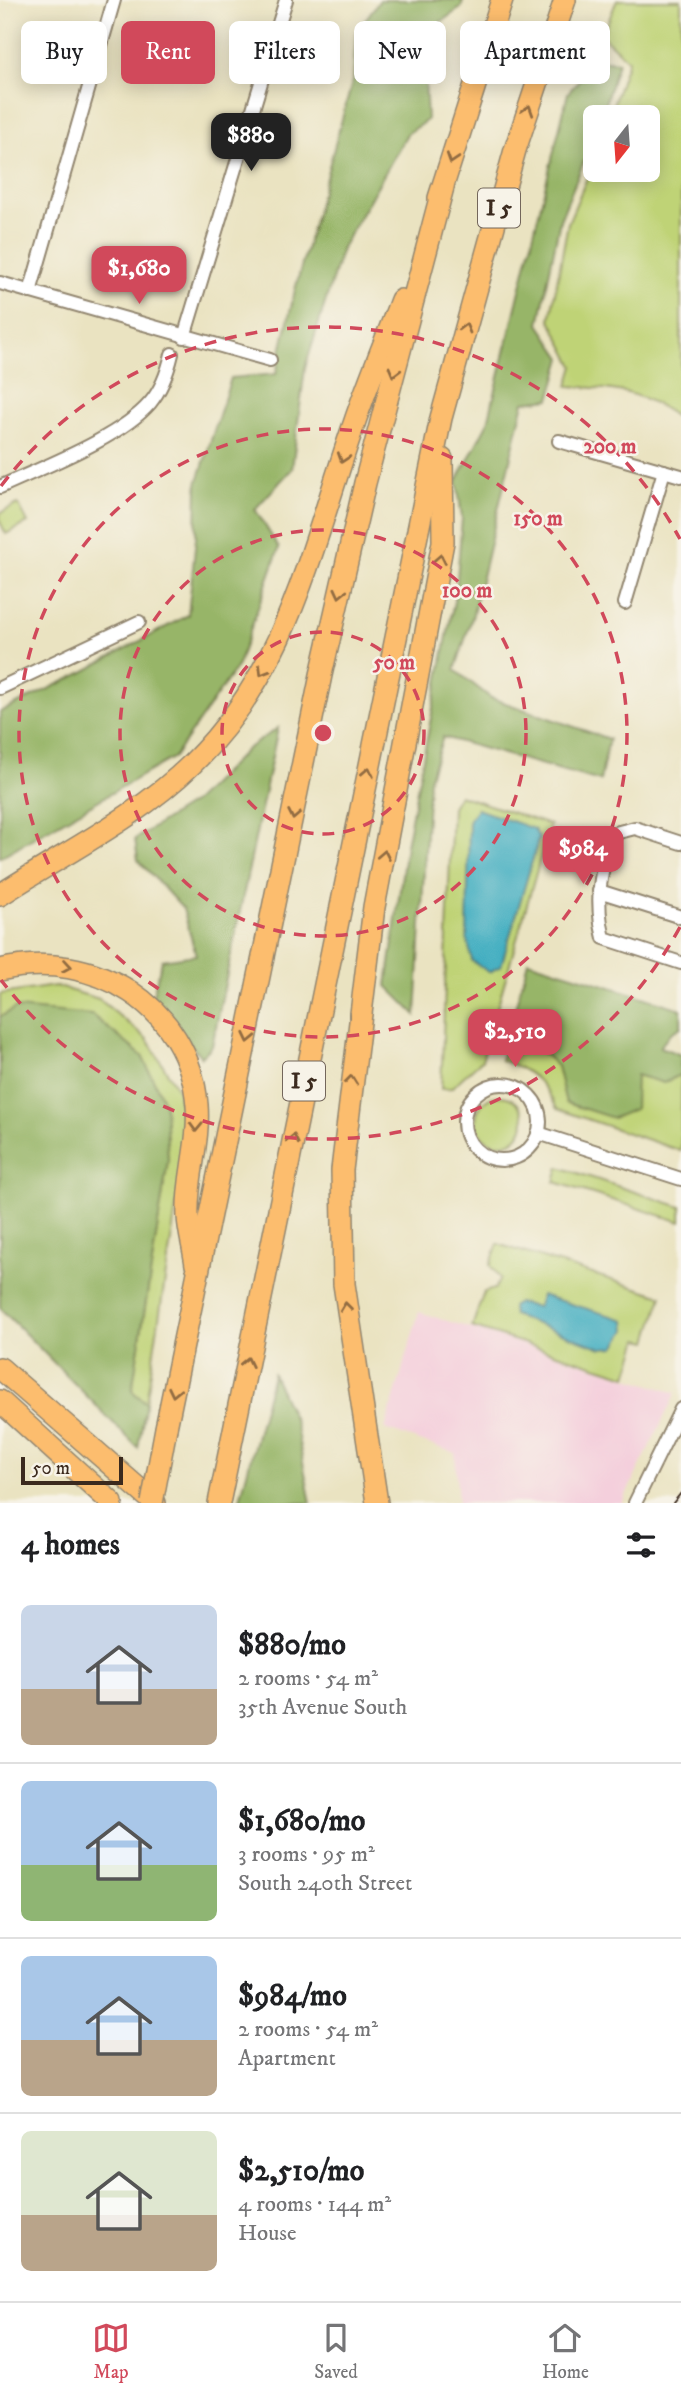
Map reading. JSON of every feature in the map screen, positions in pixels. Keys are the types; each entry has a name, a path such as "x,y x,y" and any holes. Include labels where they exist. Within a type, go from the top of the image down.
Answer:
{"highway":[{"name":"I 5","path":"154,1503 166,1429 321,675 365,483 443,187 502,0"},
{"name":"I 5","path":"221,1494 441,418 515,149 565,0"},
{"path":"0,895 107,828 174,781 220,732 264,671 296,602 354,423 443,187"},
{"path":"377,1503 344,1284 342,1170 374,907 443,542 441,418"},
{"path":"0,970 40,963 61,964 105,976 145,1001 164,1020 178,1041 188,1062 197,1105 188,1216 198,1277"},
{"path":"0,1368 154,1503"},
{"path":"0,1401 112,1503"}],"street":[{"path":"30,292 114,0"},
{"path":"184,337 286,0"},
{"path":"0,283 270,360"},
{"path":"0,487 111,433 140,413 162,384 172,355"},
{"path":"559,441 681,476"},
{"path":"625,603 664,471"},
{"path":"0,688 139,622"},
{"path":"681,843 635,828 615,833 608,846 599,891 598,914 604,939 681,962"},
{"path":"599,891 681,917"},
{"path":"495,1084 518,1087 535,1103 539,1114 538,1133 529,1149 518,1156 493,1158 471,1144 465,1132 467,1107 483,1089 495,1084"},
{"path":"538,1133 681,1179"},
{"path":"635,1503 681,1409"}],"shaded area":[{"path":"419,1312 676,1393 622,1503 458,1503 455,1453 385,1429"}],"green space":[{"path":"380,0 463,0 461,8 442,21 364,21"},
{"path":"617,0 681,0 681,421 641,397 614,390 568,386 574,366 550,320 568,223 585,182 660,182 660,105 613,105 628,60 610,43 608,21"},
{"path":"610,61 618,62 605,105 583,105 583,163 560,220 539,324 562,358 550,399 524,402 472,618 455,670 491,698 609,739 600,781 443,737 429,780 416,1015 387,986 406,845 456,591 462,518 457,481 488,422 568,93 576,84 610,84"},
{"path":"354,63 354,84 425,84 427,120 407,134 342,248 305,368 292,469 255,509 279,548 238,665 174,757 0,857 0,712 78,675 188,615 196,538 197,484 231,378 276,374 295,290 353,79"},
{"path":"18,504 28,523 6,534 0,522 0,513"},
{"path":"278,728 212,1046 201,1057 152,998 162,960 196,955 183,909 138,860 135,839 195,801 247,749"},
{"path":"459,795 550,825 482,1060 451,1088 441,1089 452,807"},
{"path":"528,961 681,1009 681,1027 671,1033 660,1047 681,1055 680,1075 664,1083 636,1075 635,1109 613,1118 566,1103 557,1066 511,1023"},
{"path":"55,986 99,999 147,1039 178,1090 185,1150 146,1403 132,1391 168,1160 164,1104 16,1008 0,1017 0,994"},
{"path":"16,1008 92,1015 142,1056 165,1104 168,1160 132,1391 146,1403 138,1448 0,1308 0,1017"},
{"path":"511,1023 557,1066 566,1103 636,1075 664,1083 681,1074 681,1151 557,1109 547,1091 535,1078 501,1060"},
{"path":"500,1096 517,1103 524,1120 517,1137 500,1144 483,1137 476,1120 483,1103"},
{"path":"559,1167 681,1207 681,1222 555,1182"},
{"path":"498,1244 662,1296 648,1341 639,1339 627,1376 472,1327 484,1292 495,1289 500,1278 490,1265"},
{"path":"273,1374 295,1422 311,1503 239,1503"}],"water":[{"path":"477,809 534,829 539,838 501,966 489,972 472,961 467,938 469,819"},
{"path":"541,1295 625,1320 626,1330 615,1347 601,1348 513,1315 512,1307 518,1303 538,1307"}],"tram line":[{"path":"673,1503 681,1493"}]}
